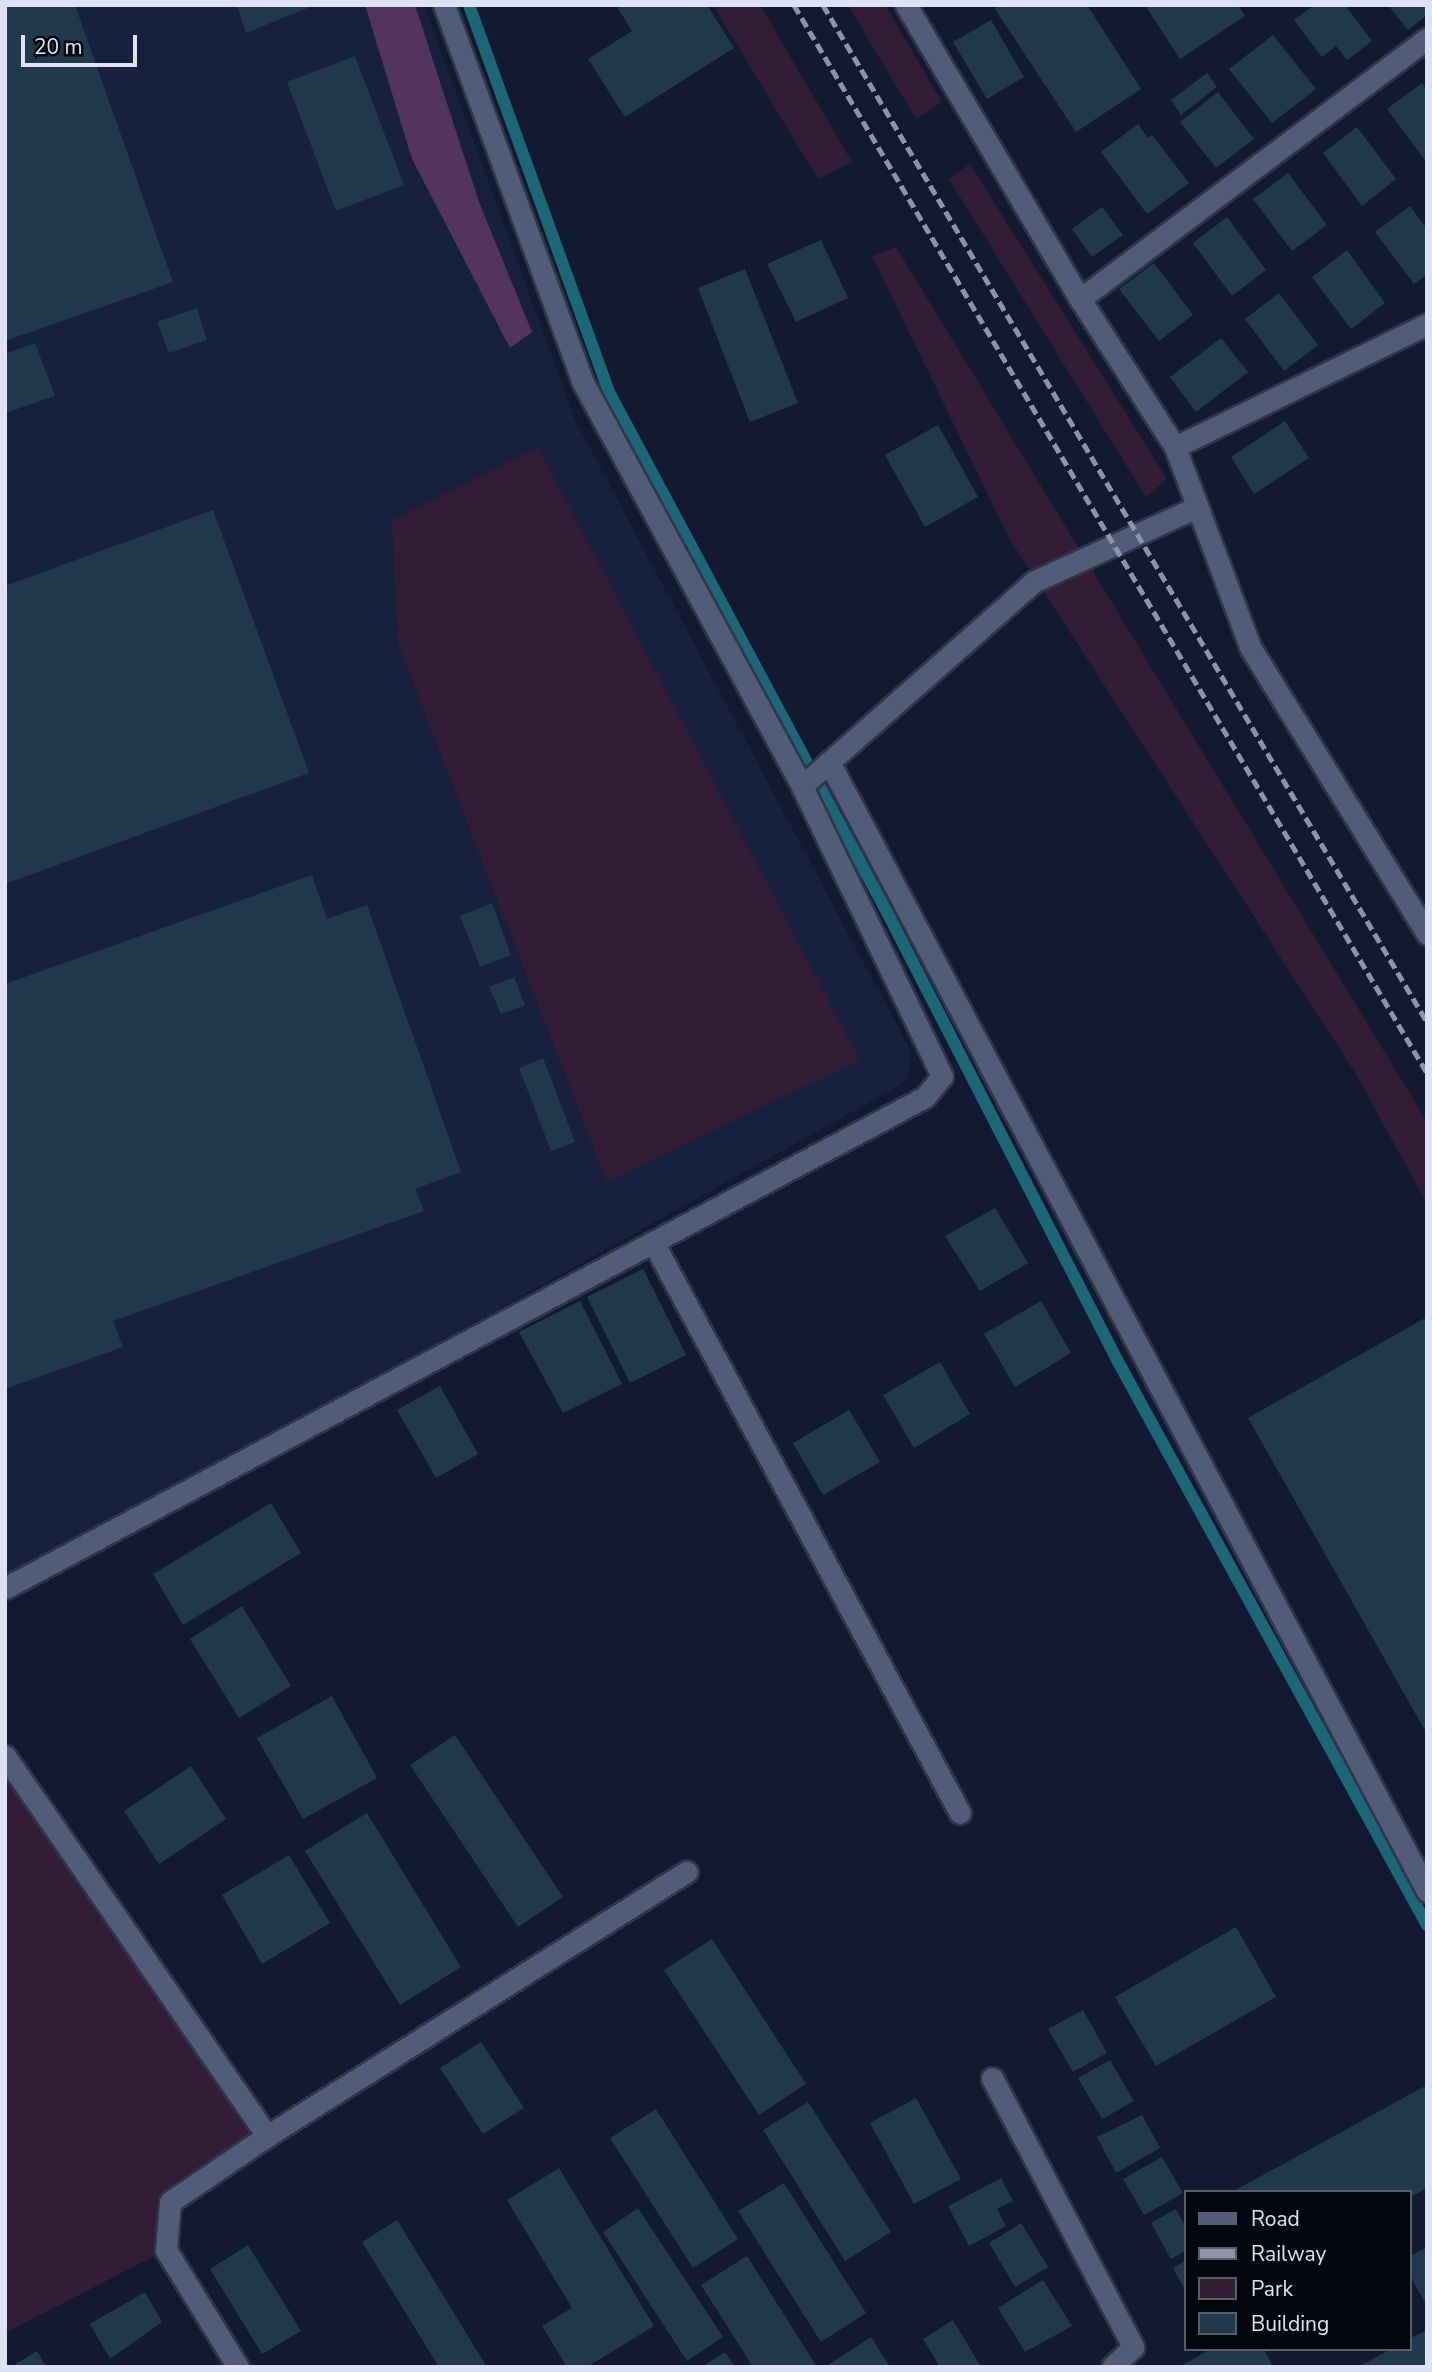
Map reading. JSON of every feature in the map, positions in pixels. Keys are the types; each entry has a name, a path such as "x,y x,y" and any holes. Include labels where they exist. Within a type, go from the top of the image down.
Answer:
{"street":[{"path":"5,1588 925,1097 942,1076 802,786 582,380 444,5"},
{"path":"906,5 1080,299 1175,447 1250,647 1427,934"},
{"path":"1080,299 1427,38"},
{"path":"1175,447 1427,324"},
{"path":"802,786 1033,582 1197,506"},
{"path":"829,762 1427,1891"},
{"path":"653,1242 960,1813"},
{"path":"5,1756 267,2136"},
{"path":"238,2367 166,2250 170,2202 267,2136 687,1872"},
{"path":"992,2078 1133,2347 1112,2367"}],"shaded area":[{"path":"5,5 424,5 575,420 911,1052 907,1081 5,1585"},
{"path":"365,5 415,5 479,202 532,332 510,348 412,159"}],"green space":[{"path":"713,5 760,5 852,162 818,179"},
{"path":"848,5 885,5 942,102 916,119"},
{"path":"970,164 1167,479 1146,497 949,179"},
{"path":"896,247 1427,1122 1427,1204 1356,1074 1009,538 872,256"},
{"path":"538,447 860,1060 607,1182 398,644 392,520"},
{"path":"5,1756 267,2136 170,2202 166,2250 5,2333"}],"building":[{"path":"5,5 75,5 173,282 5,341"},
{"path":"237,5 315,5 246,33"},
{"path":"616,5 707,5 734,48 625,117 588,59 632,31"},
{"path":"1001,5 1087,5 1141,89 1076,132 995,9"},
{"path":"1145,5 1238,5 1245,16 1180,59"},
{"path":"1314,5 1345,5 1372,41 1347,60 1336,46 1322,57 1294,20"},
{"path":"1388,5 1427,5 1427,15 1408,30"},
{"path":"991,20 1024,77 987,99 953,42"},
{"path":"1273,35 1316,89 1272,123 1229,69"},
{"path":"355,56 404,185 336,211 287,82"},
{"path":"1207,73 1217,87 1181,115 1171,100"},
{"path":"1422,83 1427,90 1427,163 1387,109"},
{"path":"1218,92 1254,139 1216,168 1180,122"},
{"path":"1138,124 1148,138 1152,135 1189,183 1147,214 1101,152"},
{"path":"1357,127 1396,179 1362,206 1323,153"},
{"path":"1288,173 1327,225 1292,251 1253,199"},
{"path":"1410,206 1427,229 1427,275 1414,284 1375,232"},
{"path":"1102,207 1123,235 1092,257 1072,229"},
{"path":"1227,217 1266,270 1232,296 1193,243"},
{"path":"821,240 848,298 796,322 767,264"},
{"path":"1347,250 1385,303 1351,329 1312,277"},
{"path":"1154,263 1193,315 1159,341 1119,289"},
{"path":"745,269 798,403 750,422 698,288"},
{"path":"1279,293 1318,345 1284,371 1245,319"},
{"path":"197,308 207,340 169,353 157,322"},
{"path":"1221,338 1248,372 1196,412 1170,377"},
{"path":"35,343 55,396 5,413 5,354"},
{"path":"1285,421 1309,458 1254,494 1231,457"},
{"path":"938,425 978,497 925,527 885,455"},
{"path":"213,510 309,773 5,884 5,586"},
{"path":"312,875 327,919 367,905 461,1172 415,1189 424,1211 113,1321 123,1347 5,1389 5,984"},
{"path":"492,903 511,955 480,967 460,916"},
{"path":"514,977 525,1005 501,1014 489,987"},
{"path":"543,1058 575,1142 551,1151 519,1068"},
{"path":"995,1208 1028,1263 980,1291 945,1236"},
{"path":"643,1269 686,1355 630,1383 587,1297"},
{"path":"580,1301 622,1384 563,1413 519,1332"},
{"path":"1041,1301 1071,1353 1015,1387 984,1334"},
{"path":"1427,1317 1427,1734 1248,1418"},
{"path":"940,1362 970,1414 914,1448 883,1395"},
{"path":"440,1386 478,1454 436,1478 397,1410"},
{"path":"849,1410 880,1462 823,1495 793,1443"},
{"path":"271,1503 301,1553 183,1625 153,1574"},
{"path":"242,1606 291,1686 239,1718 190,1639"},
{"path":"332,1696 377,1778 303,1819 257,1738"},
{"path":"455,1735 563,1897 518,1927 410,1765"},
{"path":"191,1766 226,1819 159,1864 124,1811"},
{"path":"367,1813 461,1967 400,2005 305,1851"},
{"path":"289,1855 330,1923 262,1964 222,1895"},
{"path":"1236,1927 1276,1997 1156,2066 1115,1997"},
{"path":"712,1939 806,2084 759,2115 664,1970"},
{"path":"1083,2010 1107,2053 1073,2072 1048,2029"},
{"path":"481,2042 524,2108 483,2134 440,2068"},
{"path":"1110,2060 1134,2101 1102,2119 1078,2078"},
{"path":"1427,2085 1427,2188 1411,2197 1411,2190 1236,2190"},
{"path":"916,2098 961,2179 914,2204 870,2123"},
{"path":"808,2102 891,2232 845,2261 763,2130"},
{"path":"656,2109 738,2239 693,2268 610,2138"},
{"path":"1142,2115 1160,2148 1116,2173 1097,2137"},
{"path":"1162,2157 1183,2193 1144,2215 1123,2179"},
{"path":"559,2168 654,2326 587,2367 567,2367 542,2326 572,2308 507,2200"},
{"path":"1001,2178 1013,2201 997,2209 1006,2226 969,2246 948,2206"},
{"path":"784,2183 866,2313 821,2342 738,2211"},
{"path":"638,2208 723,2337 687,2361 603,2232"},
{"path":"1176,2209 1184,2224 1184,2252 1171,2259 1151,2223"},
{"path":"397,2220 487,2367 439,2367 362,2242"},
{"path":"1021,2223 1048,2267 1015,2287 989,2243"},
{"path":"248,2245 301,2331 262,2354 210,2269"},
{"path":"1427,2247 1427,2306 1411,2278 1411,2256"},
{"path":"747,2256 817,2367 753,2367 701,2285"},
{"path":"1184,2262 1184,2288 1173,2268"},
{"path":"1043,2280 1072,2326 1025,2352 998,2308"},
{"path":"145,2292 162,2322 110,2359 90,2324"},
{"path":"953,2320 981,2367 940,2367 923,2339"},
{"path":"1427,2330 1427,2367 1358,2367 1387,2351 1411,2351 1411,2338"},
{"path":"871,2337 890,2367 825,2367"},
{"path":"37,2351 46,2367 11,2367"},
{"path":"1207,2351 1265,2351 1273,2367 1179,2367"},
{"path":"725,2352 735,2367 702,2367"}],"waterway":[{"path":"469,5 609,392 890,918 1116,1358 1427,1925"}],"railway":[{"path":"794,5 1427,1073"},
{"path":"823,5 1427,1022"}]}
